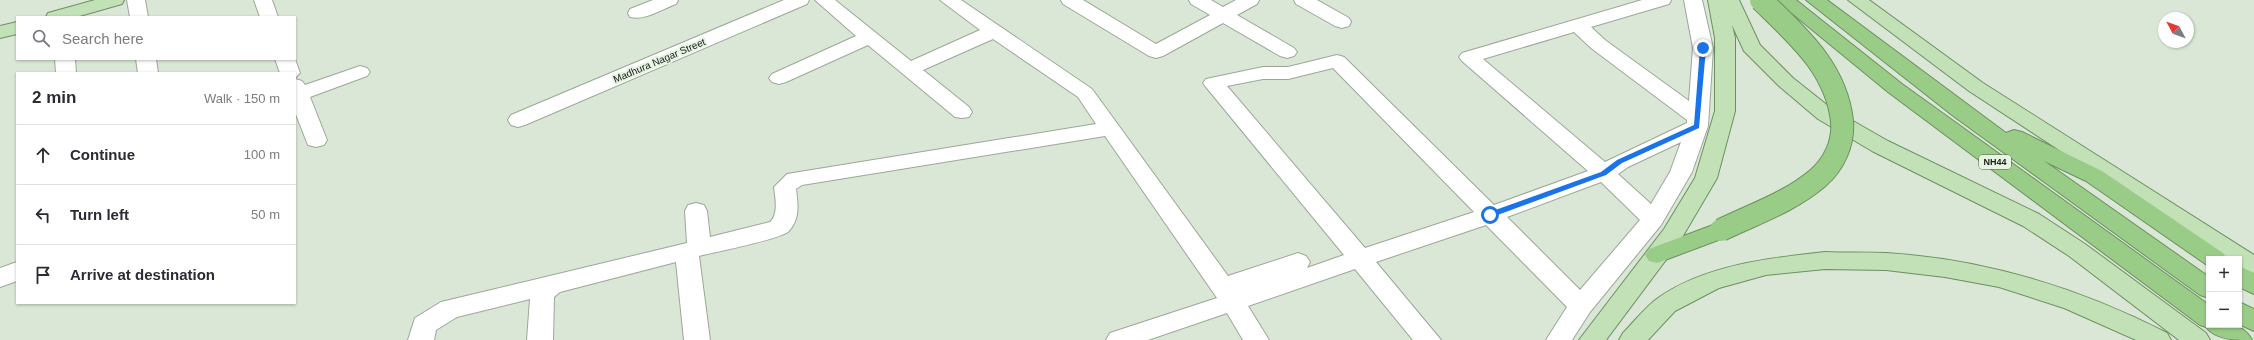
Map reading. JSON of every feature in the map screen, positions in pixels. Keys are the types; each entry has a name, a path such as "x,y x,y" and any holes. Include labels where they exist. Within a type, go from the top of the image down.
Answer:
{"highway":[{"path":"1657,255 1721,230 1795,193 1819,177 1834,158 1842,138 1842,110 1838,93 1830,77 1814,54 1761,0"},
{"name":"NH44","path":"1785,0 1895,88 2206,316"},
{"name":"NH44","path":"1815,0 1959,110 2206,288"},
{"path":"1959,110 2094,176 2211,256"},
{"path":"2242,277 2254,285"},
{"path":"2242,313 2254,322"},
{"path":"2222,328 2239,340"}],"main road":[{"path":"59,16 114,0"},
{"path":"1592,340 1657,255 1689,208 1706,178 1725,111 1725,38 1717,0"},
{"path":"1730,0 1751,47 1786,82 1825,114 1880,146 2031,220 2077,250 2197,340"},
{"path":"1857,0 1976,87 2254,266"},
{"path":"1632,340 1638,331 1662,308 1694,289 1738,272 1783,264 1843,260 1921,265 2000,278 2044,290 2092,308 2158,340"}],"street":[{"path":"136,0 139,16"},
{"path":"263,0 269,16"},
{"path":"637,12 669,0"},
{"name":"Madhura Nagar Street","path":"518,120 800,0"},
{"path":"824,0 962,112"},
{"path":"949,0 1085,93 1227,294 1256,340"},
{"path":"1070,0 1156,52 1250,0"},
{"path":"1198,0 1287,52"},
{"path":"1302,0 1342,22"},
{"path":"1653,219 1606,167 1468,56 1662,0"},
{"path":"1559,340 1581,306 1653,219 1681,172 1697,122 1703,48 1693,0"},
{"path":"1576,24 1598,44 1697,122"},
{"path":"909,69 994,31"},
{"path":"779,78 870,36"},
{"path":"65,60 66,72"},
{"path":"146,60 148,72"},
{"path":"285,60 290,72"},
{"path":"1428,340 1213,83 1263,73 1288,73 1337,61 1581,306"},
{"path":"316,140 297,89 360,72"},
{"path":"1120,340 1227,294 1606,167 1697,122"},
{"path":"421,340 424,325 450,309 778,228 784,225 786,220 785,187 795,179 1111,128"},
{"path":"696,211 693,250 697,340"},
{"path":"0,278 16,271"},
{"path":"540,340 542,297 545,290 552,285"}],"route":[{"path":"1490,215 1604,173 1620,162 1697,126 1703,48"}]}
